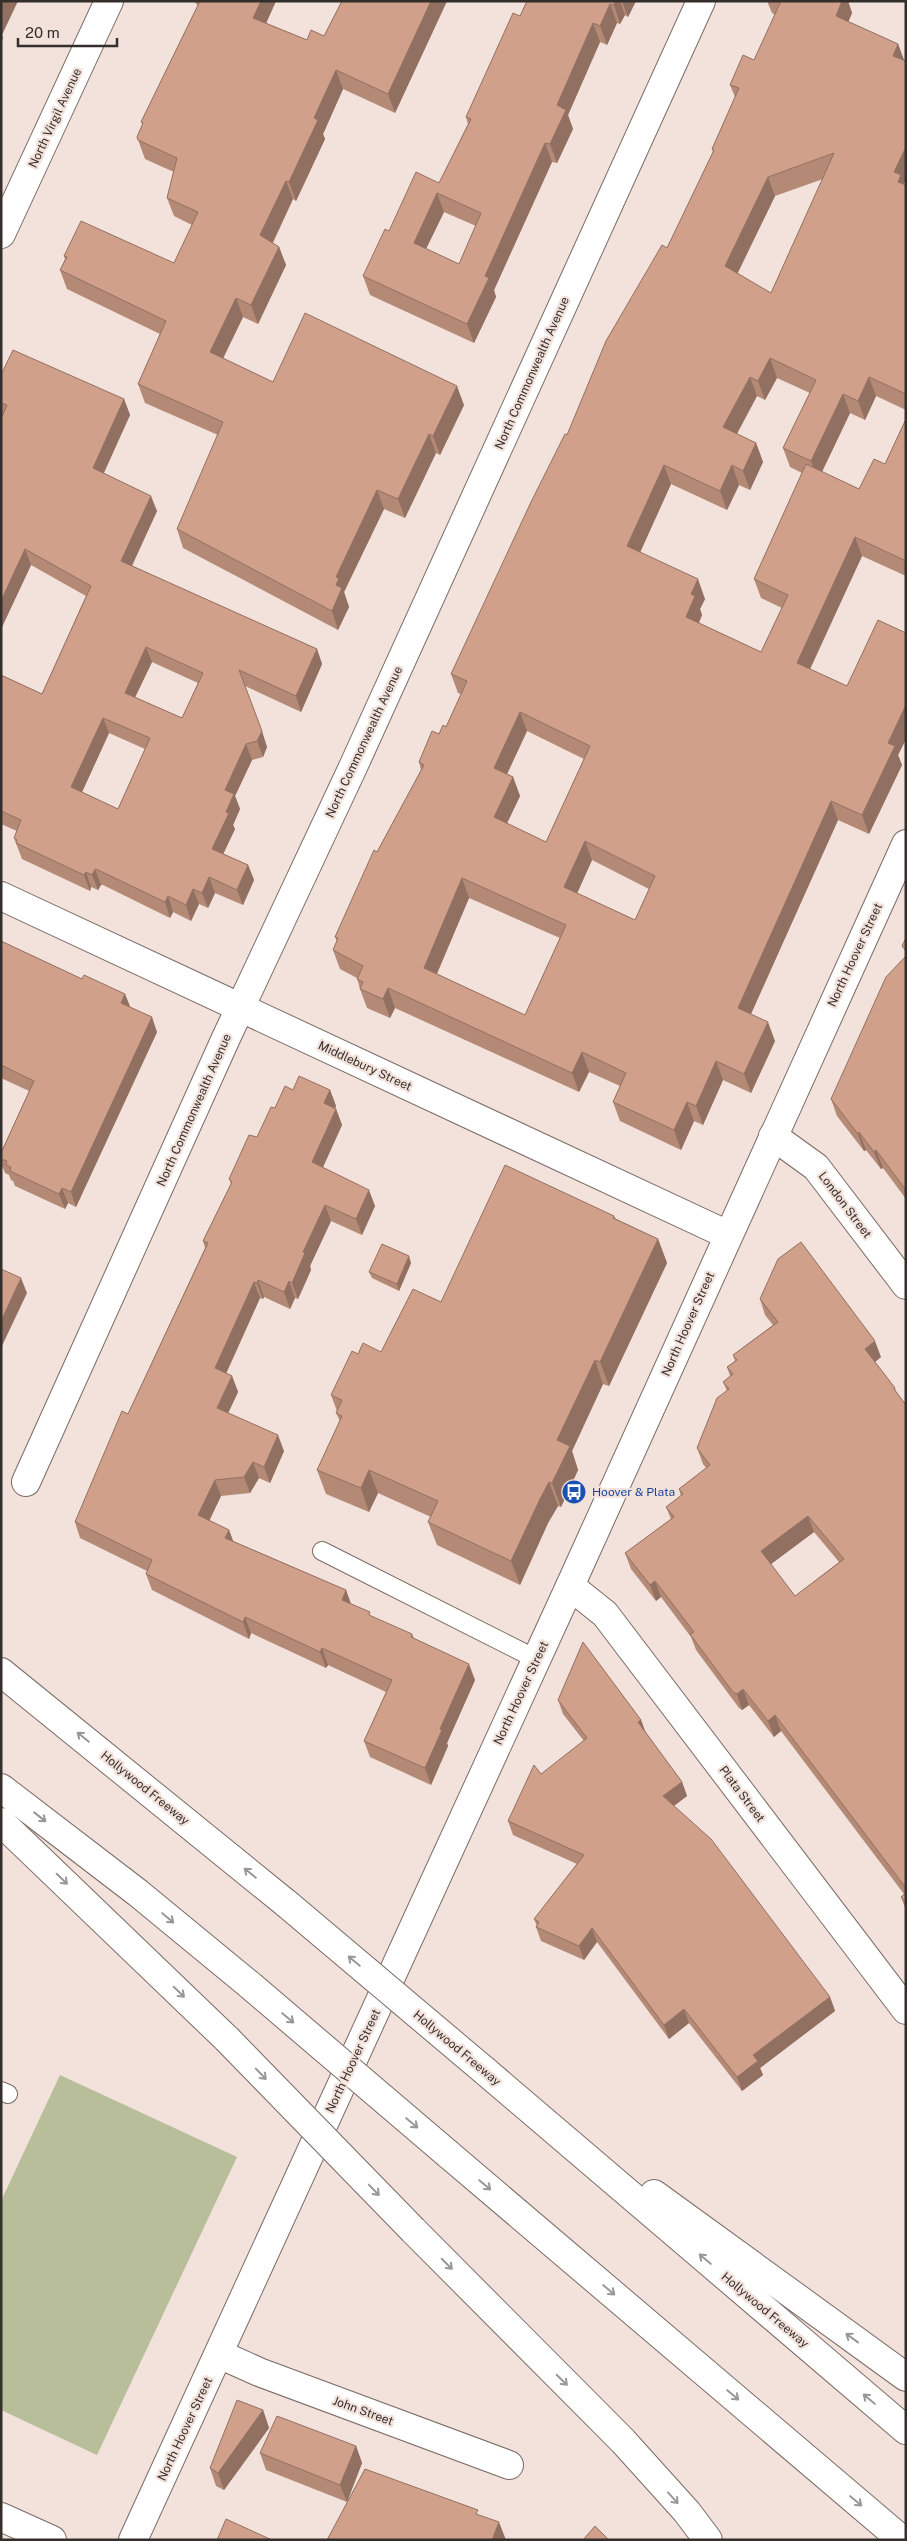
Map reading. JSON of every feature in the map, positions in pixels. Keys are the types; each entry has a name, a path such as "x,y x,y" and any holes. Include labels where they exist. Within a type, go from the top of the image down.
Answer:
{"main road":[{"name":"North Virgil Avenue","path":"1,234 110,1"},
{"name":"North Commonwealth Avenue","path":"26,1482 701,1"},
{"name":"North Hoover Street","path":"133,2540 570,1586 906,844"},
{"name":"Middlebury Street","path":"1,896 728,1236"},
{"name":"London Street","path":"773,1136 816,1167 906,1285"},
{"name":"Plata Street","path":"570,1586 605,1614 906,2010"},
{"name":"Hollywood Freeway","path":"1,1672 287,1904 906,2430"},
{"path":"1,1788 130,1888 250,1986 902,2540"},
{"path":"1,1822 227,2039 622,2442 687,2512 708,2540"},
{"path":"485,2072 906,2377"},
{"name":"John Street","path":"219,2354 259,2372 509,2465"},
{"path":"1,2516 52,2540"}],"lane":[{"path":"322,1551 536,1659"}],"green space":[{"path":"60,2075 237,2157 97,2455 1,2410 1,2201"}],"building":[{"path":"200,1 261,1 253,18 307,40 311,30 324,36 342,1 431,1 388,94 336,70 314,118 318,120 289,182 286,181 260,235 279,247 251,305 236,298 210,352 273,382 305,313 457,386 433,436 429,434 398,499 377,490 336,577 339,578 336,585 342,588 332,611 177,529 223,422 138,384 166,321 60,270 67,257 64,256 81,221 174,263 198,212 167,198 177,158 138,140 137,137 143,123 141,122"},
{"path":"527,1 615,1 614,5 610,4 600,26 593,23 557,105 566,110 550,144 545,143 485,276 489,278 467,324 363,276 385,229 389,231 416,172 439,183 471,119 466,117 513,13 520,16","holes":["437,193 481,213 459,264 414,243"]},
{"path":"781,1 842,1 836,16 898,44 893,56 906,61 906,147 894,172 901,175 898,182 906,185 906,394 869,377 858,401 843,394 811,461 783,448 816,380 770,358 758,381 750,377 723,427 756,443 743,471 732,465 720,491 664,465 627,546 698,579 691,594 695,596 686,617 761,652 788,595 754,579 806,464 859,489 874,459 885,464 906,419 906,561 855,537 797,663 847,686 878,620 906,633 906,705 888,743 895,746 862,815 831,801 738,1008 768,1022 744,1074 716,1061 696,1106 687,1102 674,1130 613,1102 626,1073 582,1052 572,1073 388,988 383,999 360,989 363,982 357,979 363,966 333,950 338,938 335,937 374,850 377,852 424,765 419,762 432,731 439,734 443,725 446,727 467,681 451,674 531,502 565,434 567,435 606,341 662,245 667,248 714,150 712,149 739,88 730,85 743,55 754,60","holes":["834,153 771,293 725,266 768,177","520,712 590,746 546,842 494,817 513,777 494,768","585,841 655,876 635,920 564,887","462,878 566,925 525,1015 424,968"]},
{"path":"13,350 124,399 93,468 151,496 121,561 317,649 296,696 239,670 262,731 257,741 246,744 225,790 234,794 226,812 229,813 212,849 248,865 237,890 209,877 202,893 193,889 186,905 168,896 165,902 95,869 92,875 86,872 84,875 16,843 17,840 14,838 21,820 1,811 1,675 42,694 91,586 25,549 1,601 1,419 7,405 1,403 1,375","holes":["146,647 203,673 182,718 125,693","103,718 150,738 118,809 71,787"]},
{"path":"906,938 906,951 902,946"},
{"path":"1,941 82,979 84,975 125,994 121,1003 152,1017 71,1192 62,1188 59,1194 10,1171 11,1167 6,1165 7,1161 1,1159 1,1153 34,1081 1,1065"},
{"path":"906,956 906,1190 876,1150 874,1152 859,1132 858,1134 831,1099 886,977"},
{"path":"299,1076 330,1090 324,1103 336,1109 312,1162 369,1190 356,1219 325,1205 303,1252 305,1253 292,1283 289,1281 284,1292 258,1280 257,1283 254,1282 215,1368 232,1376 217,1408 278,1435 264,1467 253,1462 244,1477 215,1480 198,1515 229,1530 225,1538 346,1590 342,1600 370,1612 369,1615 412,1634 411,1637 469,1664 425,1768 364,1741 392,1680 322,1648 320,1652 245,1617 243,1622 146,1574 152,1560 75,1522 122,1411 128,1414 208,1243 203,1241 232,1182 229,1179 249,1135 257,1137 271,1107 275,1108 285,1086 293,1090"},
{"path":"505,1165 614,1216 613,1218 658,1239 600,1362 595,1360 557,1440 570,1446 552,1483 549,1482 540,1499 511,1561 428,1522 438,1501 369,1470 361,1488 317,1470 342,1416 336,1413 342,1400 331,1395 352,1351 358,1354 363,1343 381,1352 413,1289 441,1302"},
{"path":"801,1242 875,1341 865,1349 906,1405 906,1888 775,1715 768,1721 743,1689 737,1694 733,1692 690,1634 694,1632 655,1581 650,1585 625,1553 674,1517 666,1507 683,1494 679,1489 710,1465 697,1448 717,1398 729,1389 723,1382 733,1374 727,1367 737,1360 733,1355 778,1322 760,1299 778,1259","holes":["808,1516 844,1559 795,1596 761,1551"]},
{"path":"382,1244 409,1256 397,1284 369,1272"},
{"path":"1,1269 21,1278 1,1321"},
{"path":"583,1642 641,1720 638,1722 682,1782 663,1796 711,1839 830,1997 753,2055 758,2061 737,2077 684,2009 664,2025 592,1928 579,1946 536,1927 539,1922 534,1919 584,1855 508,1821 534,1765 541,1774 587,1738 558,1700"},
{"path":"906,1893 906,1903 901,1897"},
{"path":"237,2400 263,2410 218,2473 210,2468"},
{"path":"277,2416 356,2446 340,2485 260,2453"},
{"path":"365,2469 478,2510 476,2514 499,2522 492,2540 327,2540"},
{"path":"226,2519 272,2540 217,2540"},
{"path":"595,2526 609,2540 583,2540"}],"place":[{"name":"Hoover & Plata","path":"574,1492"}]}
